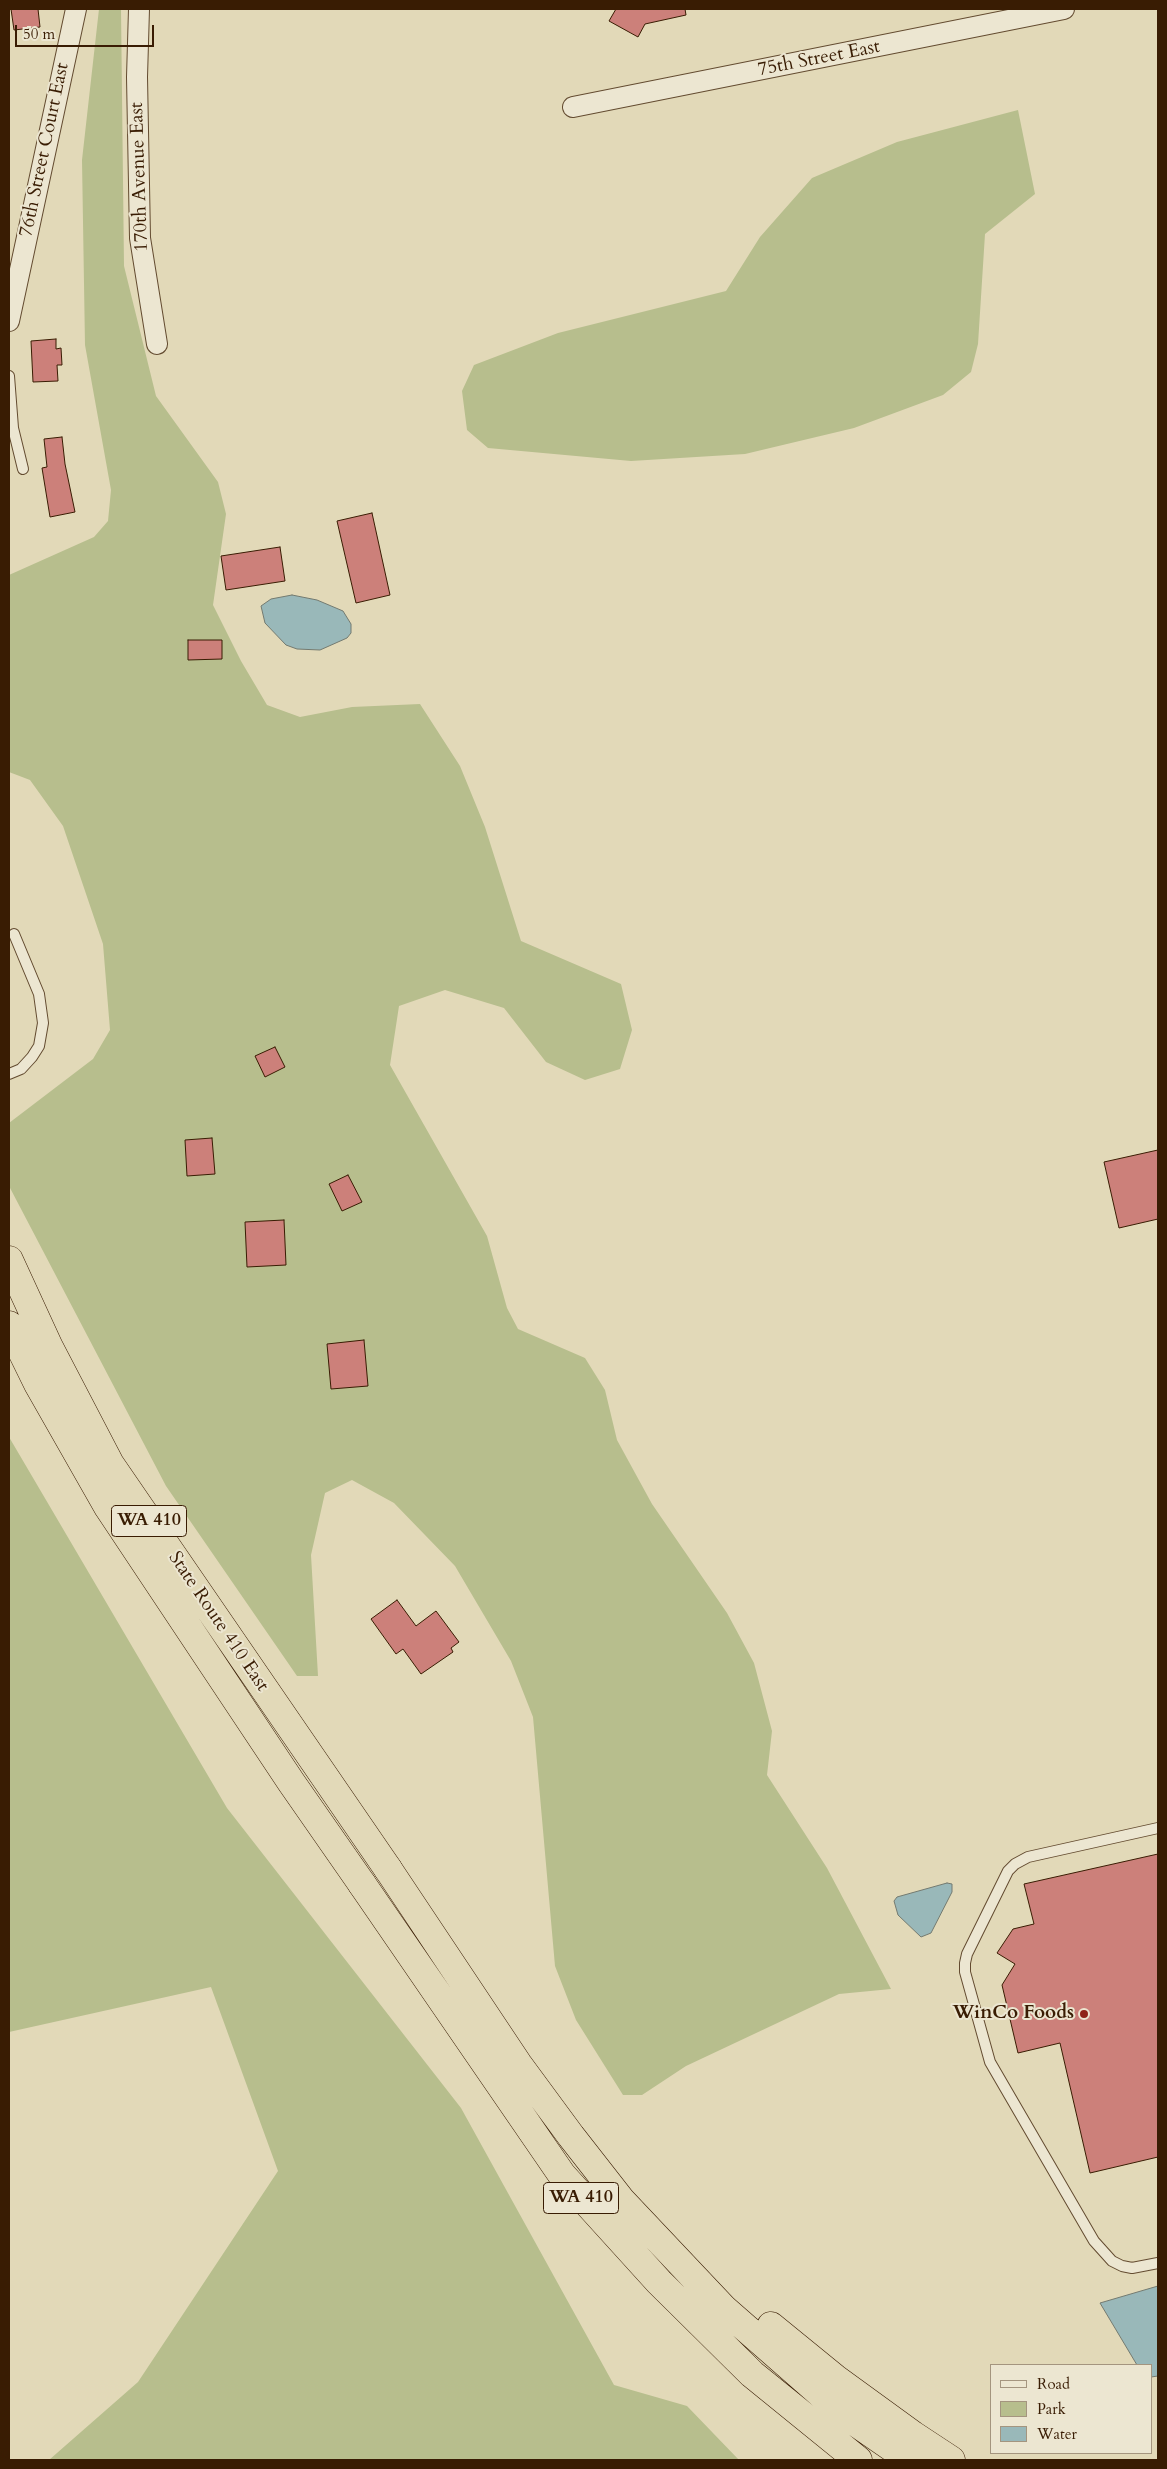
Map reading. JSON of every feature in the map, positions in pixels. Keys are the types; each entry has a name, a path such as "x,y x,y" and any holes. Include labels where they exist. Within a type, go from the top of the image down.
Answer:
{"highway":[{"name":"State Route 410 East","path":"9,1260 49,1347 110,1464 475,1997"},
{"name":"State Route 410 East","path":"9,1325 38,1384 108,1507 291,1782 562,2175 659,2282 752,2374 858,2460"},
{"name":"WA 410","path":"475,1997 518,2064 571,2136 621,2200 673,2256 724,2309 792,2370 845,2414 910,2460"},
{"path":"475,1997 520,2046 588,2138 649,2208 694,2255 785,2340 913,2435 951,2460"}],"street":[{"name":"76th Street Court East","path":"9,321 76,9"},
{"name":"170th Avenue East","path":"139,9 137,86 140,238 157,344"},
{"name":"75th Street East","path":"573,108 1064,9"}],"lane":[{"path":"9,376 13,428 23,469"},
{"path":"9,1074 21,1069 32,1057 39,1046 43,1023 39,994 14,934"},
{"path":"1158,1828 1028,1858 1015,1864 1008,1871 967,1954 965,1963 990,2062 1094,2241 1112,2261 1122,2266 1132,2268 1158,2263"}],"green space":[{"path":"99,9 121,9 124,266 156,396 218,482 226,514 213,605 241,661 267,705 300,717 352,707 420,704 460,766 485,827 521,941 621,984 632,1030 620,1069 585,1080 546,1062 504,1008 445,990 399,1006 390,1065 487,1236 507,1308 518,1329 585,1358 605,1390 617,1440 652,1504 727,1613 754,1663 772,1731 767,1775 827,1868 891,1989 839,1994 686,2066 642,2095 623,2095 576,2020 555,1966 533,1717 511,1661 455,1566 394,1503 352,1480 325,1493 311,1555 318,1676 297,1676 166,1486 9,1186 9,1123 93,1059 110,1030 103,944 63,826 30,780 9,772 9,575 94,537 108,521 111,490 85,345 82,160"},
{"path":"1018,110 1035,194 985,234 978,344 971,372 943,395 854,428 745,454 631,461 488,448 467,430 462,391 474,365 558,333 726,291 760,237 812,178 897,142"},
{"path":"9,1437 227,1808 461,2108 614,2385 687,2406 739,2460 49,2460 138,2382 278,2171 211,1987 9,2032"}],"water":[{"path":"292,595 317,600 343,611 351,624 351,633 347,638 320,650 297,649 286,645 265,623 261,606 271,599"},
{"path":"947,1883 952,1884 952,1892 931,1933 921,1937 898,1915 894,1901 897,1897"},
{"path":"1158,2286 1158,2376 1152,2377 1152,2364 1136,2364 1100,2303"}],"building":[{"path":"11,9 38,9 40,27 14,30"},
{"path":"616,9 685,9 686,15 645,24 638,37 609,21"},
{"path":"56,339 56,349 61,348 62,365 57,365 58,381 33,382 31,341"},
{"path":"62,437 65,464 75,512 50,517 42,468 47,467 44,439"},
{"path":"372,513 390,595 356,603 337,521"},
{"path":"280,547 285,581 226,590 221,556"},
{"path":"188,640 222,640 222,659 188,660"},
{"path":"275,1047 285,1067 265,1077 255,1056"},
{"path":"212,1138 215,1174 187,1176 185,1140"},
{"path":"1158,1150 1158,1219 1119,1228 1104,1162"},
{"path":"348,1175 362,1202 342,1211 329,1184"},
{"path":"284,1220 286,1265 247,1267 245,1222"},
{"path":"364,1340 368,1386 331,1389 327,1344"},
{"path":"397,1600 416,1626 436,1611 459,1642 451,1648 453,1652 421,1674 403,1649 396,1654 371,1619"},
{"name":"WinCo Foods","path":"1158,1854 1158,2157 1090,2173 1060,2043 1018,2053 1002,1985 1015,1964 997,1953 1013,1929 1034,1924 1024,1884"}],"place":[{"name":"WinCo Foods","path":"1084,2014"}]}
